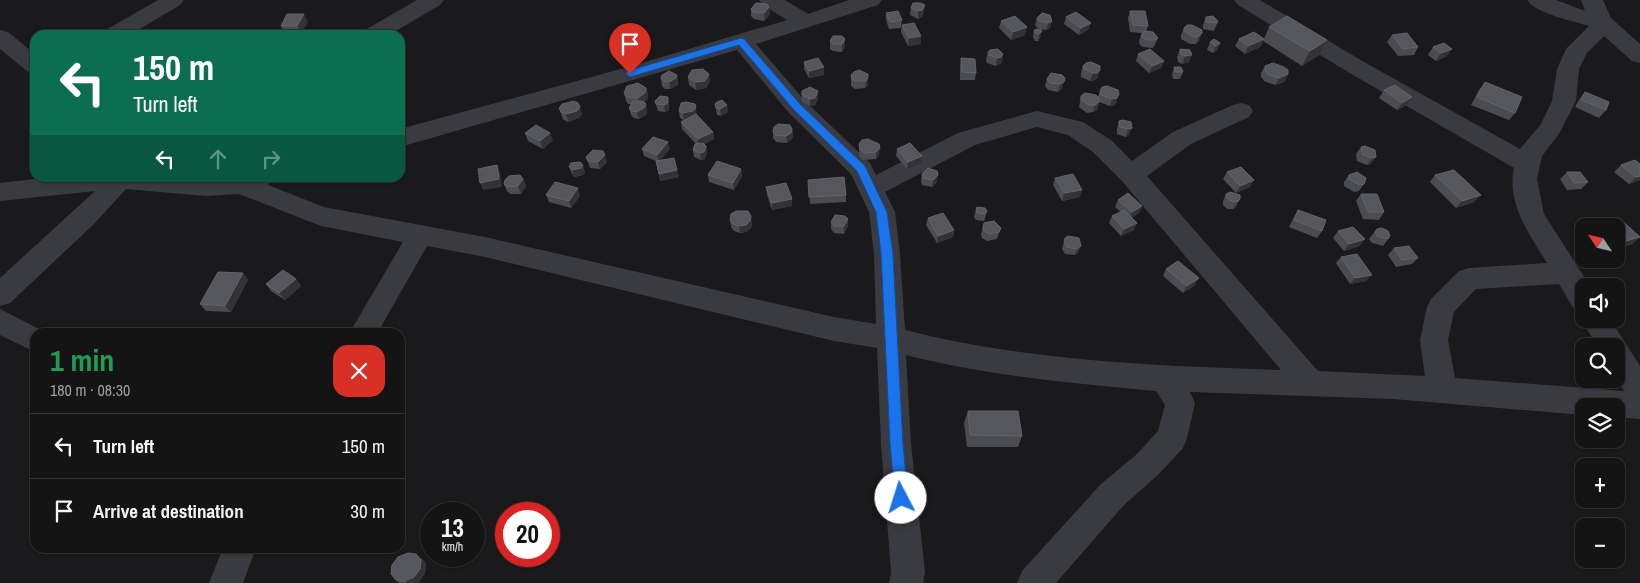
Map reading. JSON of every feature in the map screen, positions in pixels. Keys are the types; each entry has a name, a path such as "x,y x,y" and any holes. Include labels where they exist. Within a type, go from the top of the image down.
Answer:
{"street":[{"path":"122,30 173,0"},
{"path":"382,30 433,0"},
{"path":"770,0 806,22"},
{"path":"405,137 806,22 871,0"},
{"path":"1245,0 1356,67 1528,165"},
{"path":"1538,0 1567,14 1605,23"},
{"path":"1592,0 1594,7 1611,31 1640,56"},
{"path":"1575,286 1531,215 1524,179 1530,153 1551,128 1564,101 1568,69 1577,49 1605,23"},
{"path":"0,37 30,62"},
{"path":"741,41 797,107 861,169 872,188 882,212 896,444 908,572 906,583"},
{"path":"1131,175 1182,138 1241,111"},
{"path":"872,188 967,140 1037,119 1075,128 1102,146 1131,175 1310,383"},
{"path":"0,192 93,182"},
{"path":"0,295 85,218 118,182"},
{"path":"155,182 212,187 247,182"},
{"path":"256,182 321,216 485,247 834,329 891,339 942,352 1030,366 1165,379 1393,386 1640,406"},
{"path":"366,328 420,234"},
{"path":"1442,390 1434,340 1441,307 1469,278 1567,273"},
{"path":"0,321 30,337"},
{"path":"1625,368 1640,392"},
{"path":"1034,583 1112,495 1148,464 1172,438 1180,403 1165,379"},
{"path":"226,583 237,553"}],"building":[{"path":"756,3 767,4 769,7 764,13 753,12 751,9"},
{"path":"913,3 925,5 922,10 918,11 911,8"},
{"path":"898,11 902,20 890,22 886,13"},
{"path":"1130,11 1145,11 1148,26 1133,25"},
{"path":"1076,12 1091,23 1081,28 1066,17"},
{"path":"1042,13 1050,15 1052,21 1048,23 1039,21 1037,18"},
{"path":"287,14 304,14 297,26 281,26"},
{"path":"1015,16 1027,27 1013,32 1001,21"},
{"path":"1213,16 1218,21 1217,23 1206,22 1206,17"},
{"path":"1287,16 1327,40 1310,51 1269,27"},
{"path":"914,23 921,36 909,38 902,25"},
{"path":"1187,25 1192,25 1202,30 1202,33 1194,37 1184,31"},
{"path":"1040,29 1042,31 1039,34 1034,30"},
{"path":"1144,31 1153,32 1158,38 1156,40 1146,40 1142,37"},
{"path":"1254,32 1264,39 1248,46 1239,39"},
{"path":"1407,33 1418,47 1403,49 1392,35"},
{"path":"833,36 842,36 845,39 842,44 833,44 830,41"},
{"path":"1214,39 1220,43 1216,46 1210,42"},
{"path":"1444,43 1452,49 1441,53 1433,47"},
{"path":"998,49 1003,54 1001,57 997,58 989,55 988,52 990,50"},
{"path":"1150,49 1164,61 1152,66 1138,54"},
{"path":"1180,49 1190,50 1192,55 1185,56 1181,54"},
{"path":"818,58 824,67 809,71 804,62"},
{"path":"961,58 975,59 976,73 962,72"},
{"path":"1091,62 1100,66 1100,70 1097,73 1084,69 1083,66 1086,63"},
{"path":"1273,63 1284,67 1288,70 1288,74 1279,78 1267,74 1265,66"},
{"path":"1174,67 1181,67 1183,72 1176,72"},
{"path":"703,69 709,74 705,81 695,82 688,77 692,70"},
{"path":"859,70 868,74 866,81 855,81 852,78 851,75"},
{"path":"669,71 677,75 676,78 669,82 661,79 662,75"},
{"path":"1051,73 1062,75 1065,78 1064,82 1060,84 1050,83 1047,79"},
{"path":"1485,82 1522,97 1515,113 1477,97"},
{"path":"638,83 646,88 646,92 638,98 627,97 624,93 627,86"},
{"path":"1395,85 1412,97 1402,103 1384,90"},
{"path":"1107,86 1118,90 1117,98 1112,99 1101,95 1102,87"},
{"path":"810,87 818,91 815,98 810,99 802,95 802,91"},
{"path":"1585,92 1609,102 1606,110 1581,100"},
{"path":"1085,93 1096,95 1099,98 1099,102 1095,105 1089,105 1081,100 1081,96"},
{"path":"660,96 668,97 668,103 664,105 656,104 655,101"},
{"path":"722,100 727,105 720,109 716,108 715,104"},
{"path":"574,101 580,107 577,111 566,114 561,112 559,108 562,104"},
{"path":"633,101 643,101 646,104 645,107 637,112 632,111 629,108"},
{"path":"681,103 695,104 696,108 693,111 683,113 679,111"},
{"path":"696,114 713,132 698,139 681,122"},
{"path":"1119,121 1131,122 1132,128 1120,127"},
{"path":"778,124 790,125 791,133 786,136 775,135 774,127"},
{"path":"536,125 550,133 540,141 525,133"},
{"path":"653,137 668,142 657,155 642,149"},
{"path":"868,139 879,144 880,148 876,152 864,153 860,149 859,144 862,140"},
{"path":"703,143 706,146 704,152 700,153 693,150 695,144"},
{"path":"910,143 922,156 908,162 897,149"},
{"path":"1365,146 1375,150 1376,157 1372,158 1362,154 1361,147"},
{"path":"593,150 603,151 605,155 598,162 588,161 586,157"},
{"path":"674,158 677,170 659,174 656,161"},
{"path":"1635,160 1640,164 1640,176 1636,177 1621,165"},
{"path":"717,161 741,169 733,183 708,175"},
{"path":"580,162 583,165 581,168 572,170 569,167 571,163"},
{"path":"497,165 499,179 480,183 478,169"},
{"path":"1241,167 1254,180 1240,186 1227,172"},
{"path":"928,168 937,171 938,175 933,180 923,178 922,174"},
{"path":"1454,170 1481,195 1462,201 1435,175"},
{"path":"1357,172 1366,178 1364,184 1359,185 1349,179 1349,175"},
{"path":"1567,172 1580,172 1588,182 1574,183"},
{"path":"1073,174 1082,190 1064,193 1055,178"},
{"path":"520,175 523,179 518,186 507,187 504,184 509,176"},
{"path":"844,177 846,195 809,197 808,180"},
{"path":"555,182 578,188 569,201 546,195"},
{"path":"786,183 792,199 772,203 766,187"},
{"path":"1230,192 1240,195 1240,199 1237,202 1227,198 1226,194"},
{"path":"1128,193 1142,206 1132,212 1118,200"},
{"path":"1361,194 1377,194 1384,212 1368,212"},
{"path":"977,207 985,208 987,211 985,214 977,213"},
{"path":"1124,210 1137,223 1124,229 1112,216"},
{"path":"1298,210 1326,220 1322,231 1294,220"},
{"path":"736,211 748,211 751,216 750,221 746,225 739,226 733,224 730,220 731,214"},
{"path":"943,213 954,230 938,236 928,218"},
{"path":"835,215 845,216 848,219 844,226 834,226 831,222"},
{"path":"994,221 1001,228 999,232 989,234 984,231 984,223"},
{"path":"1625,223 1640,237 1625,240"},
{"path":"1353,227 1365,239 1349,244 1338,231"},
{"path":"1382,228 1388,231 1390,236 1388,239 1377,236 1375,232 1377,229"},
{"path":"1068,236 1079,238 1081,246 1077,249 1067,247 1064,242"},
{"path":"1409,246 1418,258 1402,260 1394,248"},
{"path":"1357,254 1372,275 1355,278 1341,257"},
{"path":"1178,261 1199,278 1187,286 1166,269"},
{"path":"283,270 296,279 279,293 266,284"},
{"path":"218,272 243,273 225,306 200,304"},
{"path":"968,411 1018,411 1022,436 970,435"},
{"path":"408,553 416,554 420,559 420,569 414,577 405,581 396,580 391,574 392,565 398,557"}],"route":[{"path":"630,74 741,41 797,107 861,169 872,188 882,212 887,254 896,444 901,498"}]}
